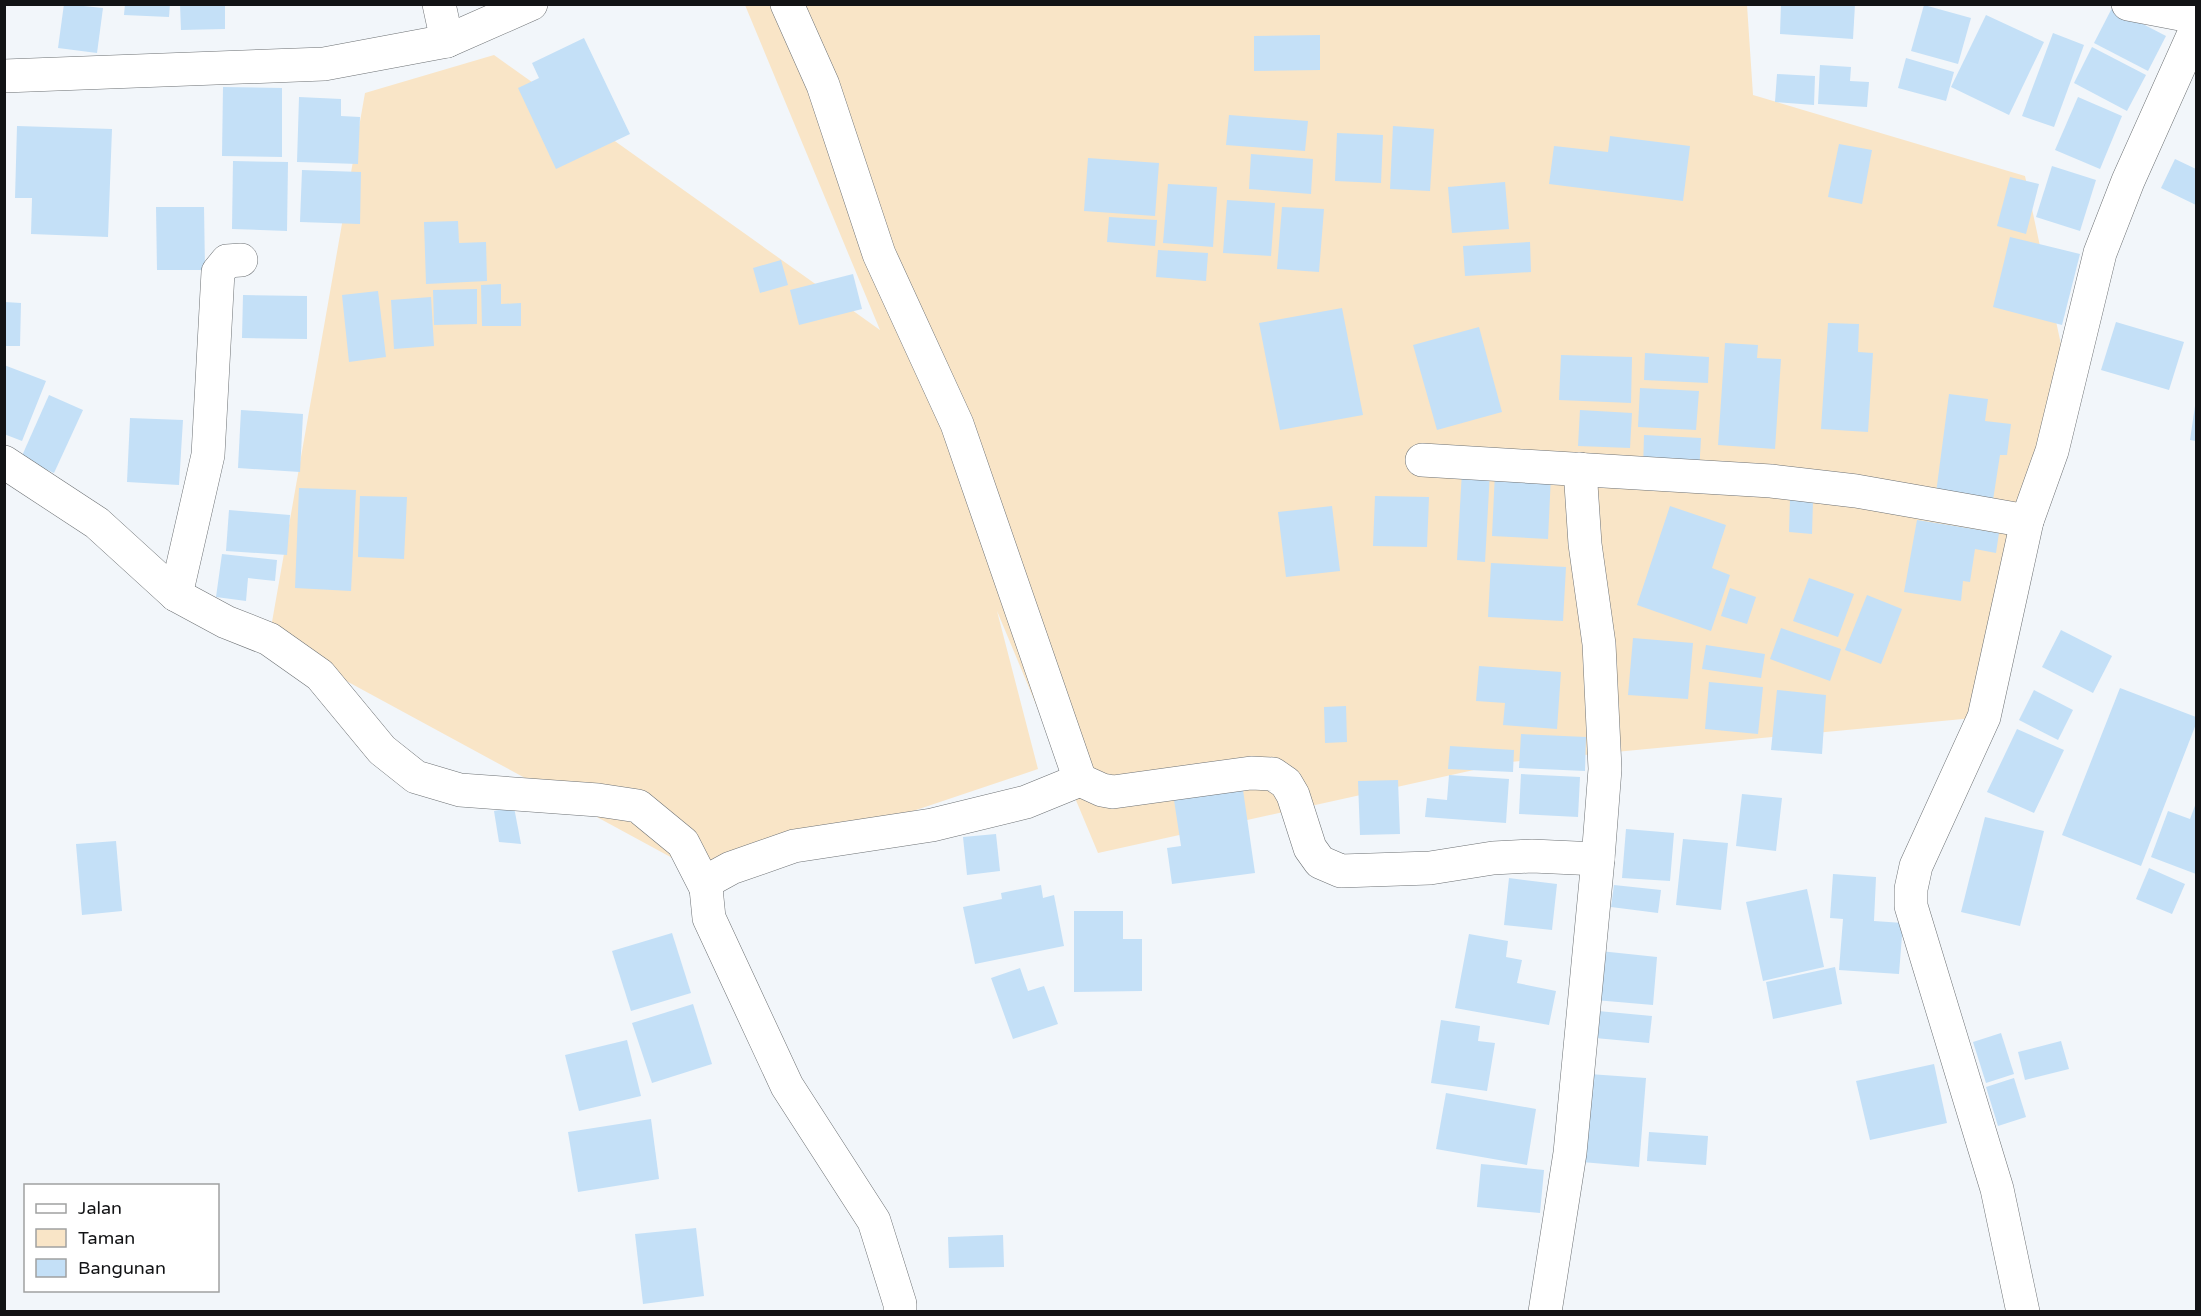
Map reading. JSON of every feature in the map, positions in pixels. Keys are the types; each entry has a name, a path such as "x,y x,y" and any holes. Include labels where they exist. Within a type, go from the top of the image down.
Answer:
{"street":[{"path":"439,4 447,41"},
{"path":"4,76 324,64 447,41 531,4"},
{"path":"787,4 823,85 879,254 957,424 1080,780 1102,790 1113,792 1251,773 1273,774 1286,783 1293,795 1310,848 1320,862 1341,871 1430,868 1493,858 1532,856 1598,859"},
{"path":"2128,4 2196,17"},
{"path":"2023,1311 1997,1190 1911,906 1911,889 1916,866 1984,717 2027,521 2052,451 2100,253 2128,181 2196,29"},
{"path":"176,595 208,455 218,272 227,261 241,260"},
{"path":"1422,460 1782,482 1856,491 2027,521"},
{"path":"4,462 97,524 176,595 226,622 269,639 320,675 382,750 416,777 460,790 598,800 638,806 683,843 706,888 709,918 787,1086 874,1221 900,1304 900,1311"},
{"path":"1545,1311 1570,1153 1605,769 1599,644 1585,544 1580,469"},
{"path":"706,888 711,879 731,868 794,846 932,825 1026,802 1080,780"}],"green space":[{"path":"745,5 1747,5 1753,95 2025,176 2069,382 1984,717 1510,762 1098,853 997,611 1038,769 711,879 269,639 365,93 494,55 880,330"}],"building":[{"path":"64,4 103,8 97,53 58,48"},
{"path":"125,4 170,4 169,17 124,15"},
{"path":"180,4 225,4 225,29 181,30"},
{"path":"1781,4 1855,4 1853,39 1780,34"},
{"path":"1924,5 1971,18 1958,64 1911,51"},
{"path":"2112,8 2166,36 2148,71 2094,43"},
{"path":"1986,15 2044,42 2009,115 1951,87"},
{"path":"2053,33 2084,45 2054,127 2022,116"},
{"path":"1320,35 1320,70 1254,71 1254,36"},
{"path":"584,38 630,134 556,169 518,88 539,78 532,63"},
{"path":"2092,47 2146,75 2127,111 2074,83"},
{"path":"1906,58 1954,72 1946,101 1898,88"},
{"path":"1820,65 1851,67 1850,81 1869,82 1867,107 1818,104"},
{"path":"1777,74 1815,76 1814,105 1775,102"},
{"path":"223,87 282,88 282,157 222,156"},
{"path":"299,97 341,99 341,116 360,117 358,164 297,162"},
{"path":"2078,97 2122,116 2100,169 2055,150"},
{"path":"1229,115 1308,121 1305,151 1226,145"},
{"path":"17,126 112,129 108,237 31,234 32,198 15,198"},
{"path":"1393,126 1434,129 1430,191 1390,189"},
{"path":"1337,133 1383,135 1381,183 1335,181"},
{"path":"1610,136 1690,146 1683,201 1549,184 1554,146 1608,152"},
{"path":"1839,144 1872,150 1862,204 1828,197"},
{"path":"1251,154 1313,159 1311,194 1249,189"},
{"path":"1088,158 1159,163 1155,216 1084,211"},
{"path":"2175,159 2196,169 2196,205 2161,188"},
{"path":"233,161 288,162 287,231 232,229"},
{"path":"2052,166 2096,180 2080,231 2036,217"},
{"path":"302,170 361,172 360,224 300,222"},
{"path":"2010,177 2039,184 2026,234 1997,226"},
{"path":"1505,182 1509,229 1452,233 1448,187"},
{"path":"1168,184 1217,187 1213,247 1163,243"},
{"path":"1227,200 1275,203 1271,256 1223,253"},
{"path":"156,207 204,207 205,270 157,270"},
{"path":"1282,207 1324,209 1319,272 1277,269"},
{"path":"1109,217 1157,220 1155,246 1107,242"},
{"path":"458,221 459,243 486,242 487,281 426,284 424,222"},
{"path":"2010,237 2080,254 2062,325 1993,307"},
{"path":"1530,242 1531,272 1465,276 1463,246"},
{"path":"1158,250 1208,253 1206,281 1156,277"},
{"path":"781,260 788,285 760,293 753,268"},
{"path":"853,274 862,309 799,325 790,290"},
{"path":"501,284 501,304 521,303 521,326 482,326 481,285"},
{"path":"477,289 477,324 434,325 433,290"},
{"path":"378,291 386,357 349,362 342,295"},
{"path":"243,295 307,296 307,339 242,338"},
{"path":"431,297 434,346 394,349 391,300"},
{"path":"5,302 21,303 20,346 5,346"},
{"path":"1342,308 1363,415 1280,430 1259,323"},
{"path":"2116,322 2184,342 2169,390 2101,370"},
{"path":"1828,323 1859,324 1858,352 1873,353 1868,432 1821,429"},
{"path":"1479,327 1502,412 1437,430 1413,345"},
{"path":"1725,343 1758,345 1757,358 1781,359 1775,449 1718,445"},
{"path":"1645,353 1709,357 1708,383 1644,380"},
{"path":"1561,355 1632,357 1631,403 1559,400"},
{"path":"4,365 46,381 22,441 4,434"},
{"path":"1640,388 1699,391 1696,430 1638,427"},
{"path":"1949,394 1988,399 1985,421 2011,424 2007,455 2000,455 1993,500 1936,493"},
{"path":"49,395 83,410 54,473 21,458"},
{"path":"2196,406 2196,441 2190,440"},
{"path":"241,410 303,414 300,472 238,468"},
{"path":"1580,410 1632,413 1630,448 1578,446"},
{"path":"130,418 183,420 179,485 127,482"},
{"path":"1644,435 1701,438 1699,473 1643,470"},
{"path":"1462,471 1490,472 1485,562 1457,560"},
{"path":"1495,472 1551,475 1548,539 1492,536"},
{"path":"299,488 356,490 351,591 295,588"},
{"path":"360,496 407,497 404,559 358,557"},
{"path":"1375,496 1429,497 1427,547 1373,546"},
{"path":"1790,499 1813,501 1812,534 1789,532"},
{"path":"1332,506 1340,571 1286,577 1278,512"},
{"path":"1670,506 1726,525 1712,568 1730,575 1711,631 1637,605"},
{"path":"229,510 290,515 287,555 226,551"},
{"path":"1917,520 1999,533 1996,553 1975,549 1970,582 1963,581 1961,601 1904,592"},
{"path":"222,554 277,560 275,581 248,578 246,601 216,597"},
{"path":"1491,563 1566,567 1563,621 1488,617"},
{"path":"1809,578 1854,594 1838,637 1793,621"},
{"path":"1730,588 1756,597 1747,624 1721,616"},
{"path":"1867,595 1902,609 1881,664 1845,650"},
{"path":"1781,628 1841,649 1830,681 1770,659"},
{"path":"2061,630 2112,656 2093,693 2042,667"},
{"path":"1633,638 1693,643 1688,699 1628,695"},
{"path":"1706,645 1765,654 1761,678 1702,669"},
{"path":"1479,666 1561,672 1557,729 1503,725 1505,703 1476,701"},
{"path":"1709,682 1763,687 1758,734 1705,729"},
{"path":"2120,688 2196,717 2196,724 2141,866 2062,835"},
{"path":"1777,690 1826,695 1822,754 1771,750"},
{"path":"2034,690 2073,710 2058,740 2019,720"},
{"path":"1346,706 1347,742 1325,743 1324,707"},
{"path":"2017,729 2064,750 2034,813 1987,792"},
{"path":"1521,734 1586,737 1585,771 1519,768"},
{"path":"1450,746 1514,750 1513,772 1448,769"},
{"path":"1521,774 1580,777 1578,817 1519,814"},
{"path":"1449,775 1509,779 1506,823 1425,817 1427,798 1447,800"},
{"path":"1398,780 1400,834 1360,835 1358,781"},
{"path":"1243,790 1255,873 1172,884 1167,848 1181,846 1174,800"},
{"path":"1742,794 1782,798 1776,851 1736,846"},
{"path":"2196,803 2196,874 2151,857 2168,811 2190,819"},
{"path":"514,807 521,844 499,842 494,811"},
{"path":"1985,817 2044,831 2020,926 1961,912"},
{"path":"1626,829 1674,833 1670,881 1622,878"},
{"path":"996,834 1000,871 967,875 963,837"},
{"path":"1683,839 1728,843 1721,910 1676,905"},
{"path":"116,841 122,911 82,915 76,844"},
{"path":"2149,868 2185,884 2172,914 2136,899"},
{"path":"1833,874 1876,877 1874,921 1903,923 1899,974 1839,970 1843,919 1830,918"},
{"path":"1509,878 1557,884 1552,930 1504,925"},
{"path":"1041,885 1043,898 1054,895 1064,946 975,964 963,907 1002,899 1001,893"},
{"path":"1614,885 1661,890 1658,913 1611,907"},
{"path":"1807,889 1824,967 1763,981 1746,902"},
{"path":"1074,911 1123,911 1123,939 1142,939 1142,991 1074,992"},
{"path":"672,933 691,993 631,1011 612,951"},
{"path":"1469,934 1508,941 1506,957 1522,960 1517,983 1556,991 1549,1025 1455,1008"},
{"path":"1600,951 1657,957 1653,1005 1595,1000"},
{"path":"1835,967 1842,1004 1773,1019 1766,982"},
{"path":"1020,968 1028,991 1044,986 1058,1024 1013,1039 991,978"},
{"path":"693,1004 712,1064 652,1083 632,1023"},
{"path":"1598,1011 1652,1016 1649,1043 1595,1038"},
{"path":"1441,1020 1480,1026 1478,1041 1495,1043 1487,1091 1431,1083"},
{"path":"2001,1033 2014,1074 1986,1083 1973,1042"},
{"path":"627,1040 641,1096 579,1111 565,1055"},
{"path":"2061,1041 2069,1069 2025,1080 2018,1052"},
{"path":"1934,1064 1947,1123 1870,1140 1856,1081"},
{"path":"1589,1074 1646,1078 1639,1167 1582,1162"},
{"path":"2014,1078 2026,1117 1998,1126 1986,1087"},
{"path":"1446,1093 1536,1109 1527,1165 1436,1149"},
{"path":"651,1119 659,1179 578,1192 568,1132"},
{"path":"1649,1132 1708,1136 1706,1165 1647,1161"},
{"path":"1481,1164 1544,1170 1540,1213 1477,1207"},
{"path":"696,1228 704,1296 643,1304 635,1234"},
{"path":"1003,1235 1004,1267 949,1268 948,1237"}]}
